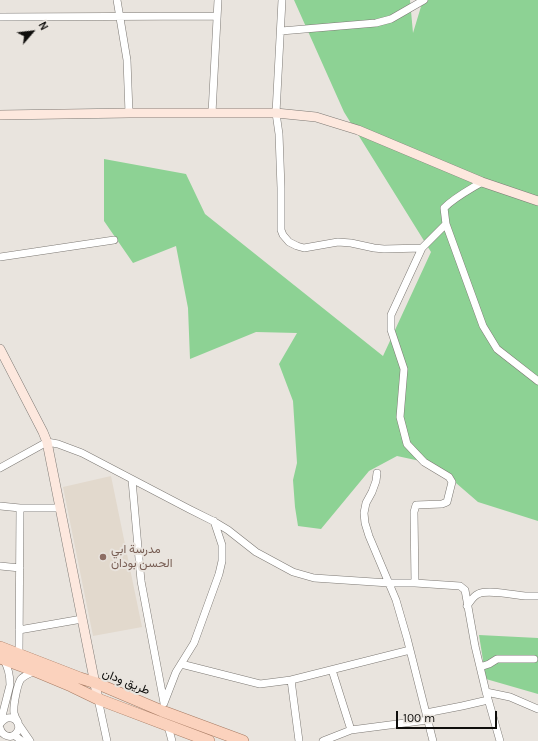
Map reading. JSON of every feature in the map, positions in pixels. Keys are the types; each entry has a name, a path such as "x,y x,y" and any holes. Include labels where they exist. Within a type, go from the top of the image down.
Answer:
{"main road":[{"name":"طريق ودان","path":"0,647 80,678 163,707 243,741"},
{"name":"طريق ودان","path":"2,658 71,686 98,699 209,741"}],"street":[{"path":"117,0 127,60 129,113"},
{"path":"212,113 218,0"},
{"path":"282,0 276,113 279,134 282,188 281,230 283,235 289,242 304,248 338,242 384,249 422,248"},
{"path":"281,31 376,22 391,19 424,0"},
{"path":"0,17 217,16"},
{"path":"0,115 276,113 316,117 358,130 482,182 538,201"},
{"path":"482,182 450,202 444,208 446,224 483,326 497,349 538,380"},
{"path":"415,583 414,512 416,505 442,504 447,502 452,482 449,477 424,462 407,444 400,418 404,369 391,330 391,314 422,248 446,224"},
{"path":"0,257 114,240"},
{"path":"0,349 47,442 107,741"},
{"path":"0,468 47,442 58,444 82,453 214,521 256,552 293,572 314,578 460,586 465,590 480,667 500,741"},
{"path":"377,472 376,481 372,492 366,502 364,513 365,523 368,536 396,600 433,741"},
{"path":"132,480 141,580 163,707"},
{"path":"0,506 20,508 60,508"},
{"path":"19,654 20,508"},
{"path":"163,707 176,672 194,643 219,574 222,561 222,545 214,521"},
{"path":"0,566 20,568"},
{"path":"467,606 475,596 483,593 491,592 538,596"},
{"path":"19,630 82,619"},
{"path":"181,664 260,684 292,680 410,650"},
{"path":"1,731 10,686 9,672 2,658"},
{"path":"480,667 497,659 534,659"},
{"path":"332,670 352,730"},
{"path":"14,736 19,729 14,708 19,684 21,679 35,671"},
{"path":"292,680 299,741"},
{"path":"486,692 510,697 538,709"},
{"path":"323,741 352,730 427,716 488,700"},
{"path":"1,731 3,720 8,717 14,718 30,741"},
{"path":"168,726 172,741"},
{"path":"1,731 8,736 14,736 22,741"}],"shaded area":[{"name":"مدرسة ابي الحسن بودان","path":"111,476 142,627 93,636 63,487"}],"green space":[{"path":"294,0 410,0 413,33 423,0 538,0 538,521 478,502 434,464 397,456 369,471 321,529 298,526 293,480 297,463 293,401 279,364 297,333 256,332 190,359 188,308 176,246 133,263 104,221 104,159 186,174 205,214 383,356 431,252 344,112"},
{"path":"479,635 538,638 538,694 486,679"}],"place":[{"name":"مدرسة ابي الحسن بودان","path":"103,557"}]}
